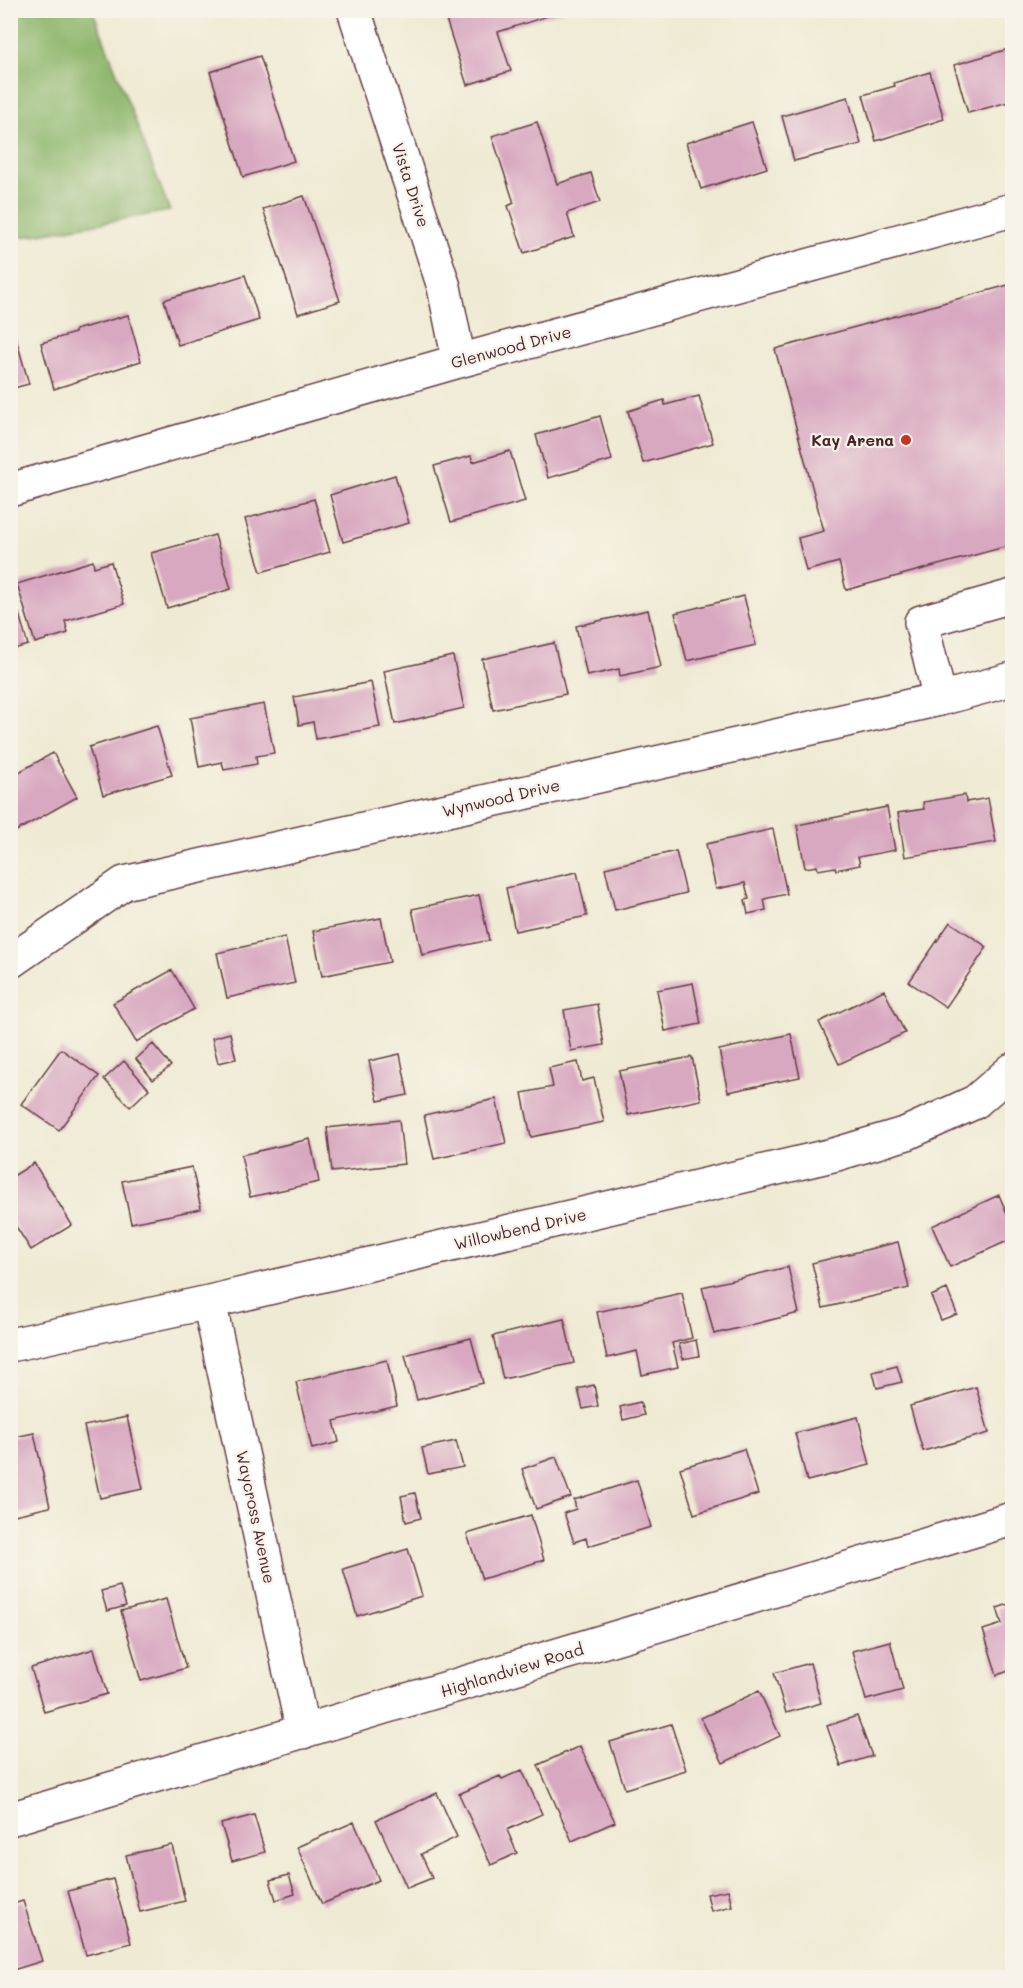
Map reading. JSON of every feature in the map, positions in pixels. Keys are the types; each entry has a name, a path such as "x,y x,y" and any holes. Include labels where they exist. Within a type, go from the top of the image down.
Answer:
{"street":[{"name":"Vista Drive","path":"354,10 444,286 459,361"},
{"name":"Glenwood Drive","path":"10,490 459,361 1012,210"},
{"path":"940,699 921,622 1012,596"},
{"name":"Wynwood Drive","path":"10,962 124,883 940,699 1012,679"},
{"name":"Willowbend Drive","path":"10,1345 209,1302 837,1154 907,1133 975,1102 1012,1070"},
{"name":"Waycross Avenue","path":"209,1302 303,1732"},
{"name":"Highlandview Road","path":"10,1819 1012,1519"}],"green space":[{"path":"11,10 93,11 170,211 11,239"}],"building":[{"path":"443,10 563,11 498,32 511,71 467,85"},
{"path":"1012,48 1012,101 968,113 954,65"},
{"path":"260,56 294,161 243,177 210,72"},
{"path":"930,72 944,119 876,141 863,95 895,86 894,83"},
{"path":"848,97 861,144 794,161 782,116"},
{"path":"537,122 557,184 591,173 600,202 567,213 574,237 524,253 508,206 514,203 492,136"},
{"path":"752,122 767,168 701,189 686,143"},
{"path":"304,196 340,301 298,314 263,209"},
{"path":"245,275 259,320 178,345 164,300"},
{"name":"Kay Arena","path":"1012,284 1012,545 846,590 839,562 806,571 798,538 824,531 775,349"},
{"path":"128,315 141,361 54,389 41,343 75,333 75,330"},
{"path":"15,335 29,384 10,389 10,336"},
{"path":"699,396 713,443 643,463 628,411 664,400 665,405"},
{"path":"600,416 612,460 548,478 536,435"},
{"path":"510,451 525,501 451,522 434,466 471,456 473,462"},
{"path":"395,475 409,523 343,542 330,495"},
{"path":"314,499 330,552 261,572 245,519"},
{"path":"215,535 231,589 167,608 151,553"},
{"path":"93,561 94,567 111,562 124,604 65,621 68,633 35,643 17,584"},
{"path":"744,596 756,645 687,661 675,613"},
{"path":"14,597 28,645 10,650 10,598"},
{"path":"648,610 661,667 620,676 619,669 587,676 576,626"},
{"path":"554,643 566,694 493,710 482,659"},
{"path":"453,656 464,708 395,724 384,671"},
{"path":"371,682 380,727 316,739 313,722 299,725 294,697"},
{"path":"264,704 274,753 256,756 257,764 224,770 222,762 199,767 190,718"},
{"path":"157,726 172,775 103,795 89,747"},
{"path":"53,753 77,797 11,834 10,777"},
{"path":"965,795 966,802 988,798 996,842 905,857 898,813 924,809 923,802"},
{"path":"887,807 895,850 858,857 860,865 836,870 835,867 818,870 817,866 805,868 797,825"},
{"path":"773,829 787,894 764,899 766,910 748,914 745,900 749,899 745,883 716,889 706,844"},
{"path":"676,851 686,893 615,910 605,868"},
{"path":"577,872 587,916 515,931 506,888"},
{"path":"479,895 489,940 422,955 412,909"},
{"path":"381,918 390,962 322,976 313,931"},
{"path":"950,922 987,947 946,1007 909,982"},
{"path":"285,937 295,983 227,998 217,953"},
{"path":"172,970 194,1009 136,1042 113,1003"},
{"path":"693,983 701,1024 665,1031 657,990"},
{"path":"884,990 905,1033 839,1064 819,1022"},
{"path":"597,1004 604,1045 571,1051 564,1010"},
{"path":"230,1033 236,1059 218,1063 212,1038"},
{"path":"791,1034 800,1077 728,1092 719,1050"},
{"path":"153,1044 171,1066 153,1080 136,1059"},
{"path":"61,1049 99,1076 59,1130 21,1104"},
{"path":"400,1054 408,1095 378,1101 369,1061"},
{"path":"692,1057 701,1100 628,1115 619,1071"},
{"path":"124,1061 149,1089 130,1107 104,1079"},
{"path":"578,1062 582,1081 594,1078 604,1122 531,1137 522,1093 553,1087 549,1068"},
{"path":"496,1099 506,1143 434,1159 424,1115"},
{"path":"399,1120 404,1164 332,1172 327,1128"},
{"path":"310,1139 319,1182 250,1197 241,1155"},
{"path":"34,1163 72,1225 31,1250 10,1217 10,1178"},
{"path":"192,1167 201,1209 131,1223 122,1181"},
{"path":"999,1195 1012,1225 1012,1239 950,1267 932,1226"},
{"path":"898,1242 909,1288 823,1308 812,1263"},
{"path":"788,1267 799,1313 714,1334 702,1287"},
{"path":"947,1289 957,1314 941,1320 931,1296"},
{"path":"682,1293 692,1338 672,1343 678,1367 642,1375 637,1351 607,1358 597,1312"},
{"path":"564,1319 574,1363 503,1379 493,1336"},
{"path":"471,1338 483,1383 417,1400 405,1355"},
{"path":"696,1340 699,1356 683,1359 679,1344"},
{"path":"387,1360 397,1406 334,1421 339,1442 312,1449 296,1382"},
{"path":"897,1366 902,1382 877,1388 873,1372"},
{"path":"594,1385 598,1406 583,1409 578,1389"},
{"path":"976,1387 989,1433 923,1451 910,1406"},
{"path":"640,1402 644,1415 623,1420 620,1407"},
{"path":"127,1417 143,1489 100,1498 84,1426"},
{"path":"858,1417 870,1465 807,1481 795,1433"},
{"path":"34,1433 50,1507 10,1516 10,1438"},
{"path":"456,1441 463,1467 428,1474 422,1448"},
{"path":"744,1449 758,1494 694,1514 680,1468"},
{"path":"556,1457 571,1497 536,1509 522,1469"},
{"path":"637,1480 651,1527 588,1546 586,1538 574,1542 564,1513 576,1509 574,1500"},
{"path":"415,1493 421,1518 406,1522 401,1496"},
{"path":"531,1515 544,1560 482,1579 467,1534"},
{"path":"408,1549 422,1596 357,1616 343,1569"},
{"path":"120,1586 126,1606 107,1611 101,1591"},
{"path":"166,1599 186,1668 141,1681 121,1611"},
{"path":"1012,1603 1012,1670 997,1675 983,1630 1002,1624 997,1608"},
{"path":"890,1641 903,1690 866,1700 852,1651"},
{"path":"94,1649 107,1694 44,1712 31,1668"},
{"path":"810,1663 821,1703 786,1713 774,1673"},
{"path":"759,1691 780,1736 723,1763 701,1718"},
{"path":"857,1716 872,1756 841,1766 827,1726"},
{"path":"671,1724 686,1770 625,1789 610,1742"},
{"path":"580,1746 615,1822 572,1841 538,1765"},
{"path":"522,1770 542,1814 507,1830 517,1853 491,1865 459,1794 500,1776 502,1779"},
{"path":"437,1793 457,1837 421,1854 432,1878 407,1888 376,1820"},
{"path":"254,1815 265,1852 232,1861 221,1824"},
{"path":"354,1822 379,1880 322,1904 297,1847"},
{"path":"172,1845 185,1901 140,1912 126,1855"},
{"path":"289,1875 295,1894 276,1900 270,1880"},
{"path":"113,1879 131,1943 86,1955 68,1891"},
{"path":"728,1890 732,1906 711,1911 707,1894"},
{"path":"23,1901 42,1961 10,1971 10,1905"}],"place":[{"name":"Kay Arena","path":"906,440"}]}
